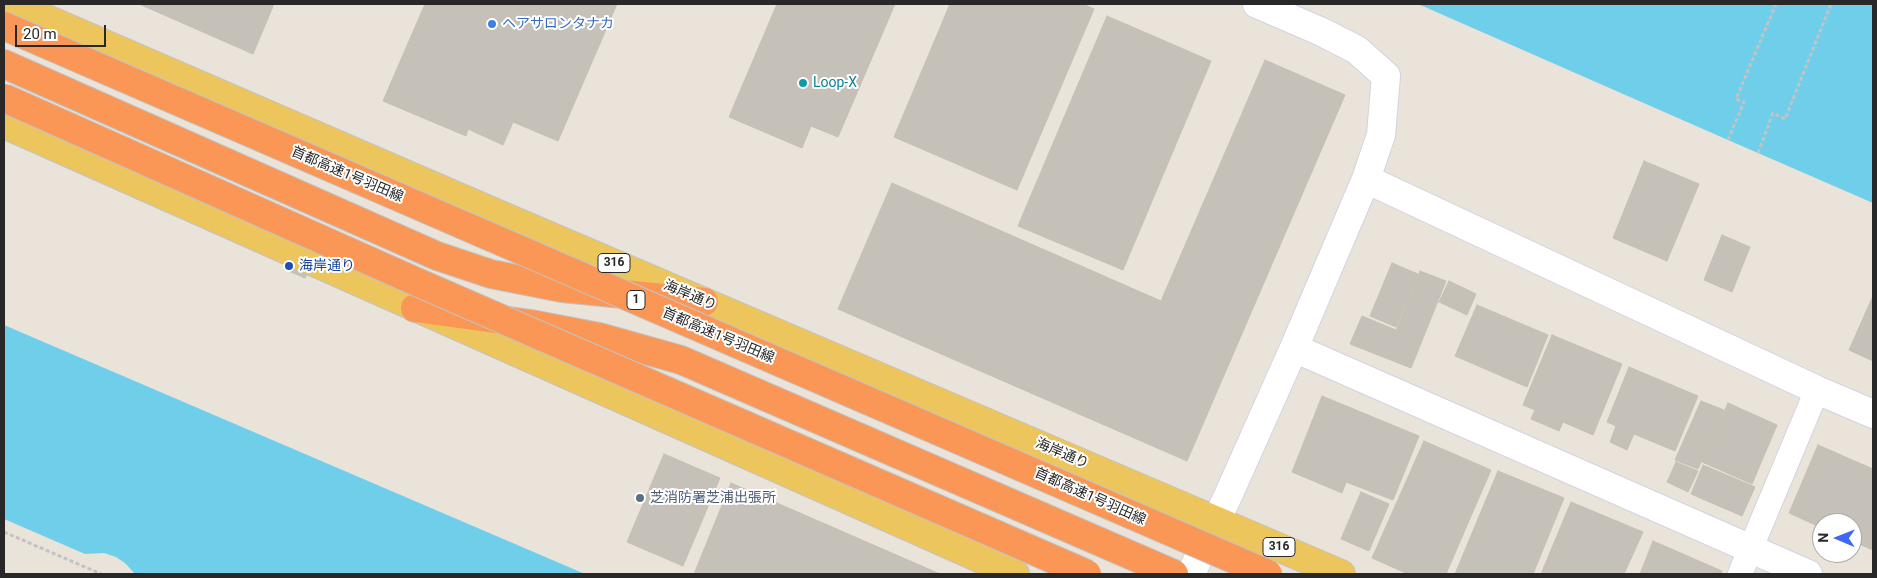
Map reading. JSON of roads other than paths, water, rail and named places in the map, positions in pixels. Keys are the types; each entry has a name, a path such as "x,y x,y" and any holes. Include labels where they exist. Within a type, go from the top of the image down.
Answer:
{"highway":[{"name":"首都高速1号羽田線","path":"4,26 1268,574"},
{"path":"4,64 437,256 491,274 562,288 704,302"},
{"path":"4,98 419,283 1087,574"},
{"path":"415,308 531,324 599,337 681,360 1174,574"}],"main road":[{"name":"海岸通り","path":"12,4 1341,574"},
{"path":"4,124 1016,574"}],"street":[{"path":"4,13 8,4"},
{"path":"1191,574 1218,520 1294,348 1366,179 1381,135 1386,76 1357,50 1322,32 1257,4"},
{"path":"1366,179 1817,390 1873,414"},
{"path":"1294,348 1808,574"},
{"path":"1740,574 1817,390"}],"water":[{"path":"1418,4 1873,4 1873,203 1728,140"},
{"path":"4,325 585,574 135,574 125,563 116,557 104,553 85,554 4,519"}],"place":[{"name":"ヘアサロンタナカ","path":"492,24"},
{"name":"Loop-X","path":"803,83"},
{"name":"海岸通り","path":"289,266"},
{"name":"芝消防署芝浦出張所","path":"640,498"}]}
